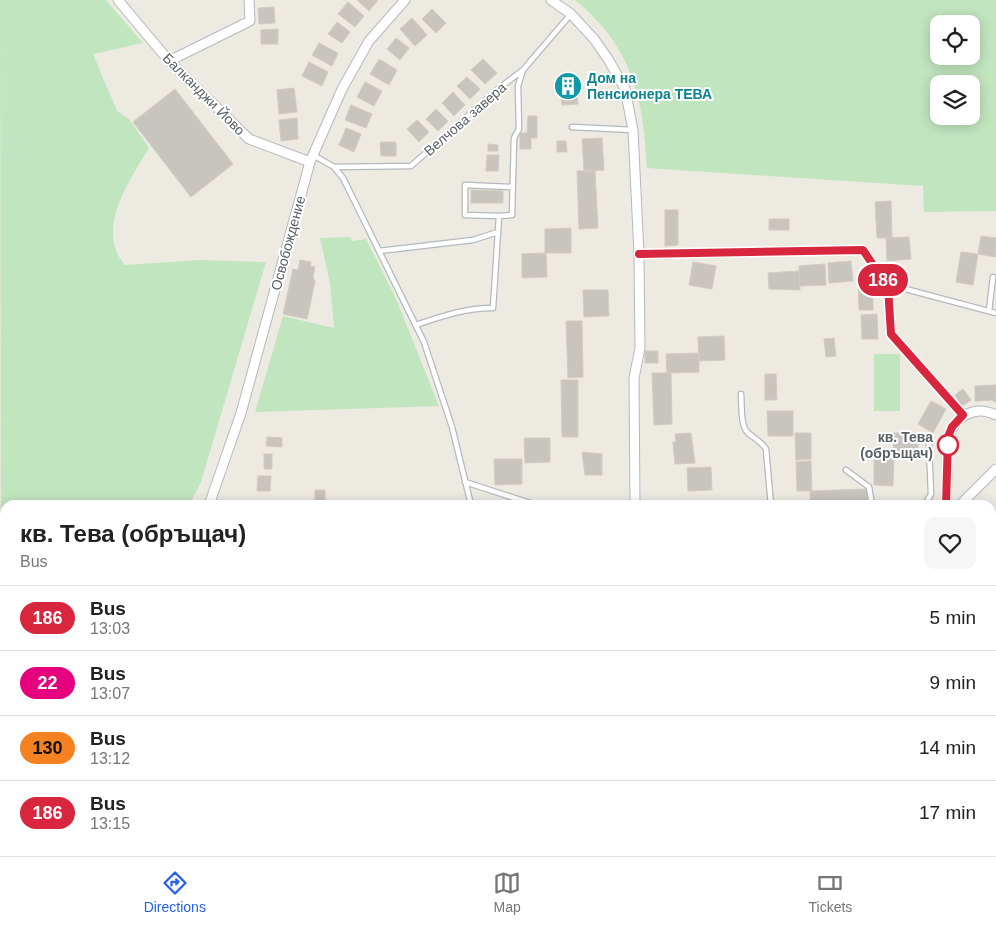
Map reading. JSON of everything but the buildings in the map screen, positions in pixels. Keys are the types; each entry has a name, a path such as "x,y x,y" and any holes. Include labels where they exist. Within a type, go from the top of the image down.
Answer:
{"street":[{"name":"Балканджи Йово","path":"118,0 169,61 249,139 312,158"},
{"path":"169,61 250,21 249,0"},
{"name":"Освобождение","path":"211,500 242,413 312,158 342,90 369,41 405,0"},
{"path":"551,0 571,14 594,39 625,89 633,130 639,254 640,348 634,378 635,500"},
{"path":"946,500 948,437 952,427 963,415 982,411 996,415"},
{"path":"965,500 996,469"}],"lane":[{"name":"Велчова завера","path":"334,167 411,166 498,89 523,70 571,14"},
{"path":"512,187 465,185 465,215 512,215 514,138 519,129 518,86 523,70"},
{"path":"572,127 633,130"},
{"path":"312,158 334,167 343,178 424,342 452,427 470,500"},
{"path":"416,325 454,312 473,308 493,308 499,216"},
{"path":"379,251 473,240 498,232"},
{"path":"639,254 863,250 888,287 891,334 963,415"},
{"path":"989,311 993,277"},
{"path":"888,287 996,313"},
{"path":"741,394 744,426 747,432 762,443 766,449 771,500"},
{"path":"928,500 930,494 929,445"},
{"path":"846,470 869,487 871,500"},
{"path":"465,482 521,500"}],"green space":[{"path":"0,0 106,0 143,43 93,54 117,111 129,119 149,148 118,205 113,236 116,251 125,265 200,260 266,262 201,482 192,500 1,500"},
{"path":"575,0 996,0 996,211 924,212 923,186 647,168 638,96 622,56 595,18"},
{"path":"351,237 352,241 366,239 397,301 439,406 255,412 283,316 334,328 330,283 320,238"},
{"path":"874,354 900,354 900,411 874,411"}],"bus line":[{"name":"186","path":"639,254 742,254 794,250 863,250 888,287 891,334 963,415 952,427 948,437 946,500"}],"place":[{"name":"Дом на Пенсионера ТЕВА","path":"568,86"},
{"name":"кв. Тева (обръщач)","path":"948,445"}]}
